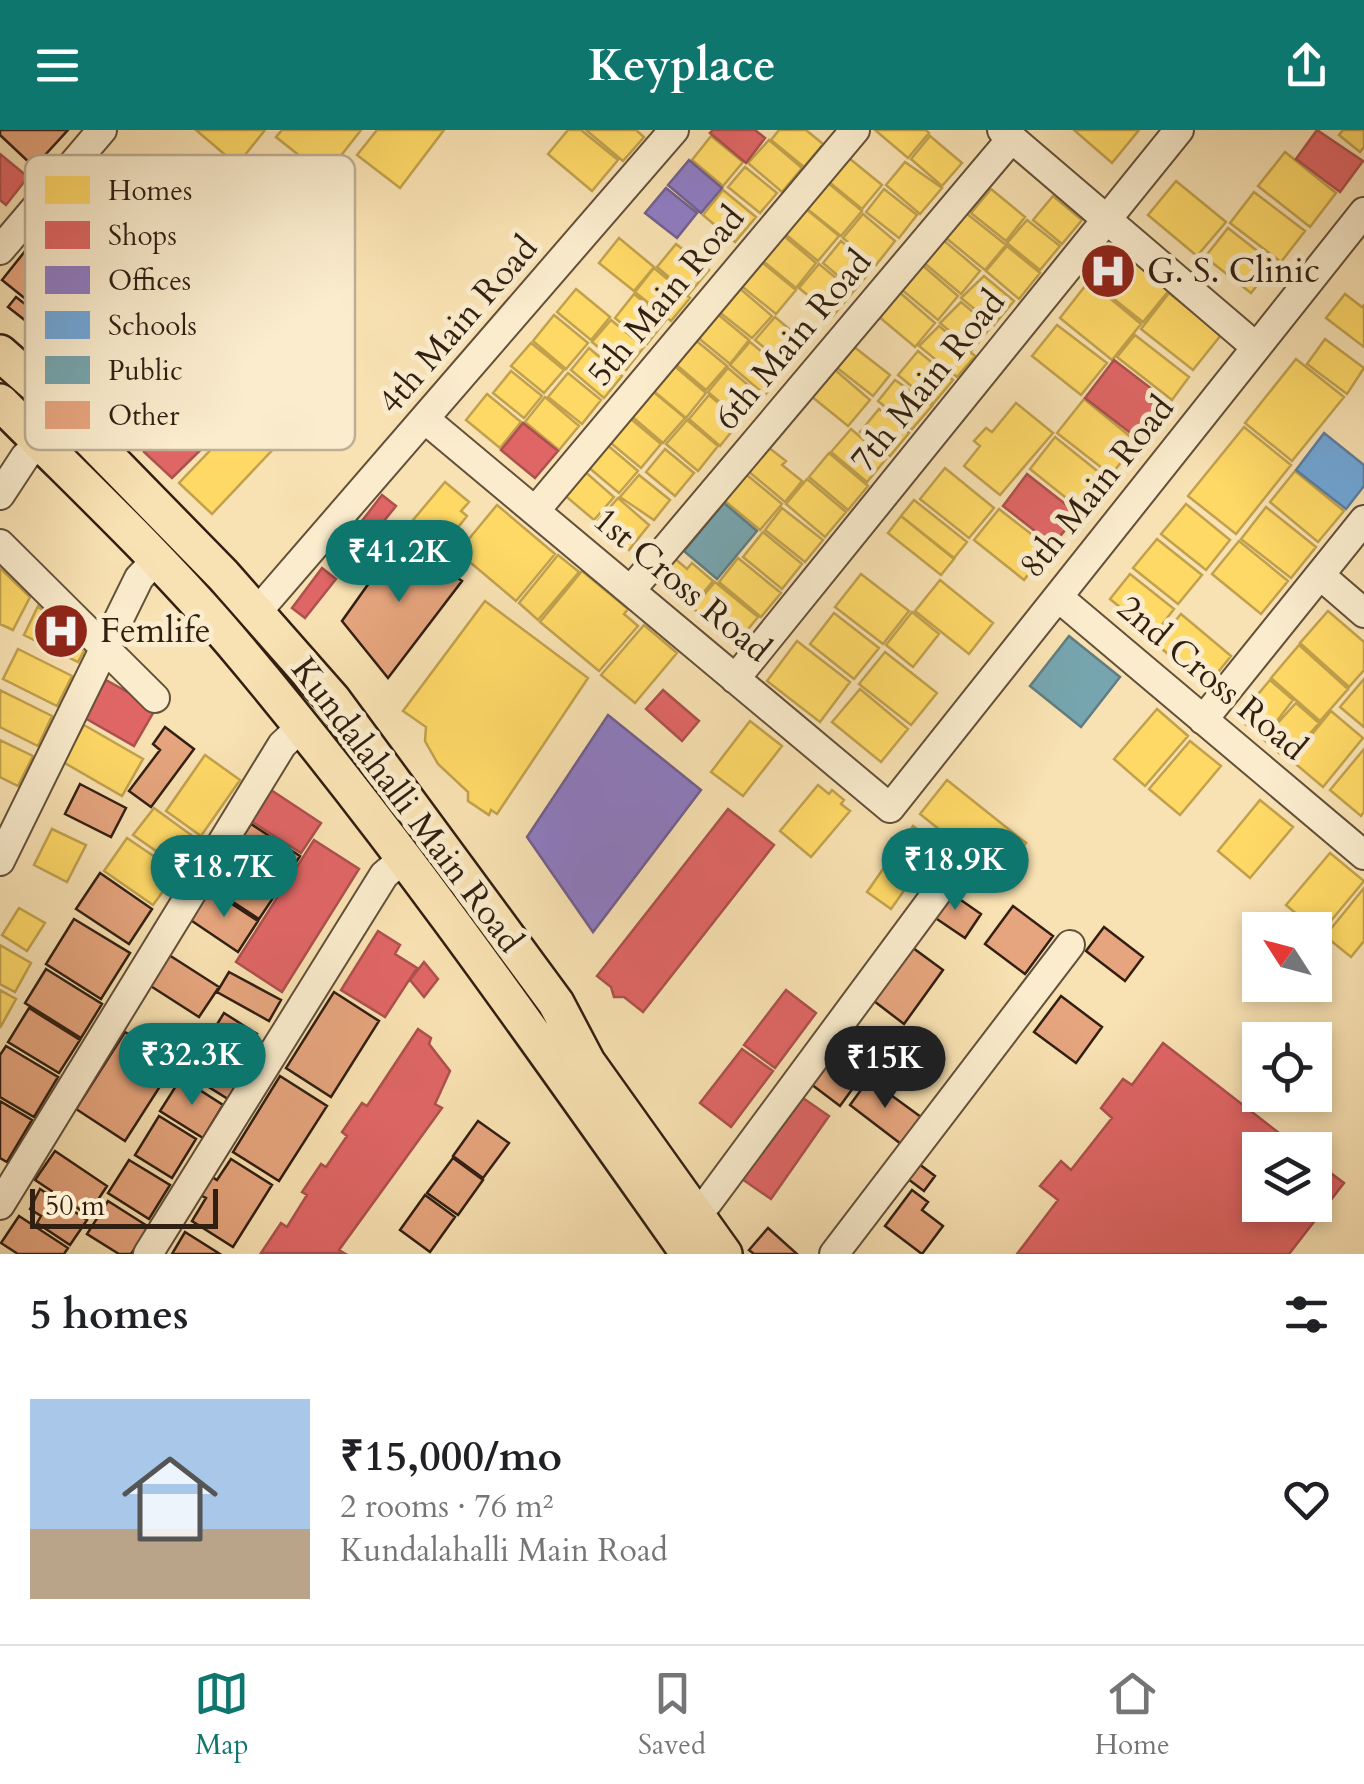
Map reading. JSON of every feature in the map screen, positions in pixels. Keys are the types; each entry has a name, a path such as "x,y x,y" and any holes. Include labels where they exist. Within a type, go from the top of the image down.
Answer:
{"main road":[{"name":"Kundalahalli Main Road","path":"0,352 25,375"},
{"name":"Kundalahalli Main Road","path":"0,402 25,428"},
{"name":"Kundalahalli Main Road","path":"47,450 230,639 301,727 522,1018 689,1254"},
{"name":"Kundalahalli Main Road","path":"100,450 257,612 332,700 556,1003 587,1062 724,1254"}],"street":[{"path":"81,155 102,130"},
{"name":"4th Main Road","path":"257,612 674,130"},
{"name":"5th Main Road","path":"535,511 855,130"},
{"name":"7th Main Road","path":"735,679 1178,130"},
{"path":"1007,134 1256,347"},
{"name":"6th Main Road","path":"631,590 1007,134"},
{"name":"8th Main Road","path":"890,808 1364,212"},
{"path":"0,250 25,221"},
{"name":"1st Cross Road","path":"426,420 890,808"},
{"path":"0,496 31,450"},
{"path":"1203,720 1364,520"},
{"path":"0,544 154,698"},
{"path":"0,861 139,578 156,560"},
{"path":"1320,575 1364,612"},
{"name":"2nd Cross Road","path":"1058,597 1364,856"},
{"path":"0,1205 282,745 301,727"},
{"path":"148,1254 384,875 403,860"},
{"path":"695,1214 708,1202 956,867"},
{"path":"834,1254 1070,945"}],"building: Homes":[{"path":"196,130 265,130 245,155 225,155"},
{"path":"282,130 361,130 341,155 299,155 276,137"},
{"path":"377,130 444,130 400,188 357,155"},
{"path":"568,130 581,130 618,160 592,191 548,154"},
{"path":"586,130 636,130 644,137 623,161"},
{"path":"779,130 806,130 823,144 804,167 771,140"},
{"path":"875,130 926,130 929,133 908,158"},
{"path":"1074,130 1139,130 1112,163"},
{"path":"1343,130 1364,130 1364,147 1360,152 1339,135"},
{"path":"711,136 743,162 723,186 692,160"},
{"path":"930,136 962,163 942,186 911,159"},
{"path":"769,140 802,168 782,192 748,163"},
{"path":"1285,152 1336,193 1310,227 1258,186"},
{"path":"849,158 882,185 862,209 829,182"},
{"path":"905,162 942,188 920,214 886,185"},
{"path":"745,167 777,193 760,213 728,187"},
{"path":"1176,181 1226,222 1197,256 1148,215"},
{"path":"827,182 862,211 841,236 806,208"},
{"path":"884,189 917,215 899,238 866,212"},
{"path":"991,189 1025,217 1006,241 971,213"},
{"path":"723,190 756,217 735,242 703,215"},
{"path":"1254,192 1305,231 1281,262 1230,223"},
{"path":"1053,196 1082,220 1062,244 1033,220"},
{"path":"805,208 839,236 818,261 784,233"},
{"path":"966,213 1006,245 985,270 946,238"},
{"path":"863,214 895,241 876,265 843,238"},
{"path":"1027,220 1060,246 1040,270 1007,243"},
{"path":"1228,228 1274,264 1251,293 1205,257"},
{"path":"784,236 816,263 796,288 763,261"},
{"path":"619,238 654,267 634,291 599,263"},
{"path":"942,239 980,271 961,294 923,262"},
{"path":"841,241 873,268 855,290 823,263"},
{"path":"676,244 709,270 689,294 657,267"},
{"path":"1117,245 1171,288 1143,322 1090,280"},
{"path":"1007,246 1040,273 1019,299 986,271"},
{"path":"759,260 796,290 776,314 739,284"},
{"path":"819,264 853,292 833,316 799,288"},
{"path":"921,264 958,296 938,320 901,289"},
{"path":"654,268 690,298 671,321 635,292"},
{"path":"984,276 1014,301 994,325 961,298"},
{"path":"1089,281 1141,324 1112,360 1060,318"},
{"path":"737,286 772,316 752,338 718,311"},
{"path":"576,289 610,317 591,340 557,312"},
{"path":"898,291 935,323 915,347 878,316"},
{"path":"1169,293 1221,335 1193,370 1141,329"},
{"path":"634,294 666,320 647,344 615,318"},
{"path":"1345,294 1364,305 1364,347 1326,318"},
{"path":"961,302 991,327 972,350 940,323"},
{"path":"715,312 749,340 730,364 696,336"},
{"path":"554,315 588,343 566,369 533,341"},
{"path":"775,317 807,344 788,367 755,340"},
{"path":"611,320 644,347 626,370 592,342"},
{"path":"1057,325 1107,363 1081,395 1032,356"},
{"path":"939,326 975,356 957,377 919,346"},
{"path":"1135,335 1189,377 1172,400 1117,357"},
{"path":"693,338 727,366 706,390 673,362"},
{"path":"1325,339 1364,368 1347,394 1307,364"},
{"path":"750,342 785,371 765,395 730,365"},
{"path":"531,343 564,370 544,393 511,366"},
{"path":"853,346 890,375 873,396 836,367"},
{"path":"589,348 622,376 604,398 571,370"},
{"path":"918,351 953,380 933,404 898,375"},
{"path":"1296,359 1344,397 1292,461 1245,423"},
{"path":"671,363 706,393 686,418 650,388"},
{"path":"728,368 761,396 741,420 708,392"},
{"path":"834,369 870,400 848,426 811,396"},
{"path":"511,371 542,396 524,418 493,393"},
{"path":"568,373 601,400 582,424 548,397"},
{"path":"895,380 932,406 912,429 878,401"},
{"path":"650,389 685,418 663,443 629,414"},
{"path":"487,394 521,422 500,448 466,420"},
{"path":"709,395 740,421 720,446 689,419"},
{"path":"545,397 579,426 559,450 525,422"},
{"path":"1084,399 1137,442 1111,475 1057,433"},
{"path":"1016,403 1053,433 1000,495 964,466 980,446 974,441 986,428 992,432"},
{"path":"879,409 909,433 890,456 860,432"},
{"path":"626,415 661,444 641,468 606,439"},
{"path":"687,420 718,446 698,471 666,444"},
{"path":"1244,427 1291,465 1236,534 1188,496"},
{"path":"851,429 886,459 867,482 831,452"},
{"path":"1055,437 1106,478 1080,509 1030,469"},
{"path":"606,444 638,471 619,493 587,466"},
{"path":"768,447 802,481 785,502 748,471"},
{"path":"665,449 694,473 675,496 646,472"},
{"path":"211,450 272,450 212,514 179,483"},
{"path":"829,453 868,486 848,510 809,477"},
{"path":"945,468 994,508 969,538 920,499"},
{"path":"583,470 614,497 594,520 562,493"},
{"path":"1295,471 1344,511 1318,542 1270,502"},
{"path":"639,475 670,500 654,520 620,497"},
{"path":"747,475 782,504 760,530 725,501"},
{"path":"807,479 846,512 825,537 786,504"},
{"path":"445,482 469,502 461,511 467,516 444,545 413,520"},
{"path":"618,498 649,525 629,550 597,522"},
{"path":"914,500 967,542 954,558 901,516"},
{"path":"1186,504 1230,540 1206,570 1161,534"},
{"path":"497,505 555,554 516,601 458,552"},
{"path":"1266,507 1316,547 1291,578 1241,539"},
{"path":"782,508 823,540 805,562 765,530"},
{"path":"999,509 1049,548 1024,580 974,540"},
{"path":"901,516 954,559 941,575 888,533"},
{"path":"763,532 802,564 782,589 743,557"},
{"path":"1157,539 1202,575 1178,604 1133,568"},
{"path":"1239,541 1288,581 1261,614 1212,574"},
{"path":"558,555 579,572 538,620 519,603"},
{"path":"673,557 687,569 692,563 713,581 694,604 658,574"},
{"path":"738,558 781,593 761,617 719,582"},
{"path":"0,568 30,597 13,630 0,624"},
{"path":"582,571 628,609 624,614 638,626 599,671 540,622"},
{"path":"861,574 909,611 883,644 835,607"},
{"path":"1130,574 1174,609 1154,635 1110,599"},
{"path":"940,580 993,623 969,654 915,611"},
{"path":"715,582 758,617 736,644 693,608"},
{"path":"485,601 588,678 497,814 491,810 489,815 468,801 468,792 438,764 425,741 426,727 403,711"},
{"path":"38,606 84,651 78,662 24,635"},
{"path":"1328,611 1364,642 1364,670 1349,687 1300,643"},
{"path":"912,612 939,634 913,667 886,645"},
{"path":"834,613 879,648 854,679 810,644"},
{"path":"1181,614 1231,656 1207,686 1156,644"},
{"path":"644,625 677,653 635,703 601,675"},
{"path":"797,641 850,682 820,722 767,681"},
{"path":"1299,645 1348,689 1320,721 1271,678"},
{"path":"18,649 72,676 57,706 3,679"},
{"path":"885,652 937,693 911,725 859,684"},
{"path":"1364,679 1364,727 1340,707"},
{"path":"1270,680 1293,700 1263,739 1238,718"},
{"path":"860,689 908,729 881,762 832,722"},
{"path":"0,690 52,716 38,746 0,727"},
{"path":"1296,703 1319,723 1287,760 1263,739"},
{"path":"1157,709 1188,736 1145,786 1114,759"},
{"path":"1331,711 1363,738 1323,787 1291,760"},
{"path":"750,721 782,746 743,796 711,772"},
{"path":"84,725 143,759 122,796 63,762"},
{"path":"0,740 33,756 18,786 0,777"},
{"path":"1190,741 1221,766 1180,815 1149,789"},
{"path":"1364,749 1364,812 1361,816 1330,790"},
{"path":"205,755 240,780 201,836 166,811"},
{"path":"947,780 1026,843 999,877 920,814"},
{"path":"818,785 829,794 832,790 850,811 811,857 780,831"},
{"path":"1260,800 1293,827 1250,878 1218,851"},
{"path":"154,808 198,840 179,867 133,835"},
{"path":"913,826 937,844 891,909 867,892"},
{"path":"52,829 86,845 67,882 34,865"},
{"path":"127,838 177,872 153,905 104,871"},
{"path":"1330,853 1364,881 1332,920 1332,912 1294,912 1286,905"},
{"path":"1364,888 1364,941 1351,957 1332,942 1332,927"},
{"path":"19,908 45,923 27,951 2,935"},
{"path":"0,945 31,963 15,992 0,984"},
{"path":"0,990 16,999 0,1028"}],"building: Shops":[{"path":"755,130 765,138 746,163 710,133"},
{"path":"1317,130 1363,161 1340,192 1296,159"},
{"path":"0,154 25,175 25,181 6,205 0,200"},
{"path":"1114,360 1170,403 1141,441 1085,398"},
{"path":"523,423 558,451 535,478 501,450"},
{"path":"146,450 200,450 172,478"},
{"path":"1027,474 1078,514 1053,545 1003,506"},
{"path":"382,495 396,506 347,567 334,557"},
{"path":"322,568 336,579 305,618 292,608"},
{"path":"106,680 156,708 134,746 85,718"},
{"path":"663,690 699,721 682,741 646,709"},
{"path":"271,790 321,823 301,853 251,821"},
{"path":"728,809 774,845 643,1012 624,997 614,997 611,987 597,976"},
{"path":"314,840 359,869 282,992 236,962"},
{"path":"378,931 400,945 395,954 417,968 385,1017 341,990"},
{"path":"424,962 438,979 424,997 410,980"},
{"path":"786,990 816,1013 775,1068 744,1045"},
{"path":"418,1029 431,1038 429,1044 450,1071 435,1104 442,1108 339,1250 344,1253 261,1253 281,1223 287,1227 307,1195 302,1192 321,1164 326,1167 347,1136 342,1132 362,1103 367,1106"},
{"path":"1163,1043 1242,1104 1242,1112 1252,1112 1278,1132 1242,1132 1242,1222 1314,1222 1289,1254 1017,1254 1058,1200 1040,1186 1061,1161 1071,1170 1112,1118 1101,1108 1123,1079 1132,1085"},
{"path":"742,1049 773,1071 731,1127 700,1103"},
{"path":"800,1096 829,1116 771,1199 742,1179"},
{"path":"1332,1174 1344,1183 1332,1198"}],"building: Offices":[{"path":"689,160 722,188 701,213 668,185"},
{"path":"666,188 697,213 677,238 645,213"},
{"path":"608,715 701,790 593,932 527,837"}],"building: Schools":[{"path":"1324,433 1364,465 1364,486 1346,509 1296,470"}],"building: Public":[{"path":"724,503 757,531 717,579 684,551"},
{"path":"1069,636 1120,677 1081,727 1030,686"}],"building: Other":[{"path":"0,130 68,130 45,155 25,155 25,159 0,135"},
{"path":"25,251 25,298 2,280"},
{"path":"16,297 25,304 25,320 8,307"},
{"path":"401,538 462,581 388,678 342,621"},
{"path":"165,727 194,749 151,807 129,791 160,750 153,744"},
{"path":"80,784 126,808 111,837 65,814"},
{"path":"251,824 300,856 280,887 231,854"},
{"path":"230,857 279,889 259,919 210,887"},
{"path":"100,873 152,909 129,944 76,909"},
{"path":"209,889 258,921 238,952 189,919"},
{"path":"945,889 981,914 965,938 928,913"},
{"path":"1013,906 1053,936 1025,974 985,944"},
{"path":"74,919 130,953 101,999 46,964"},
{"path":"1104,927 1143,957 1125,981 1086,951"},
{"path":"909,945 943,970 904,1024 870,998"},
{"path":"169,955 219,987 199,1017 149,985"},
{"path":"46,969 102,1004 81,1038 25,1003"},
{"path":"229,972 281,1000 269,1021 217,992"},
{"path":"334,992 379,1021 331,1097 286,1068"},
{"path":"1061,996 1102,1027 1076,1063 1034,1032"},
{"path":"29,1008 80,1040 59,1073 8,1042"},
{"path":"224,1013 257,1034 244,1055 211,1034"},
{"path":"125,1032 175,1063 125,1141 76,1109"},
{"path":"205,1036 249,1064 228,1099 183,1071"},
{"path":"6,1046 58,1077 34,1117 0,1097 0,1055"},
{"path":"824,1060 856,1084 840,1106 807,1081"},
{"path":"280,1076 327,1106 279,1181 233,1152"},
{"path":"181,1078 223,1105 203,1138 160,1111"},
{"path":"869,1079 921,1117 901,1144 850,1105"},
{"path":"0,1101 32,1120 7,1162 0,1158"},
{"path":"159,1116 196,1139 172,1178 135,1155"},
{"path":"478,1121 509,1143 483,1178 453,1156"},
{"path":"55,1151 107,1186 88,1215 35,1180"},
{"path":"453,1158 483,1180 458,1215 427,1193"},
{"path":"231,1159 272,1185 233,1247 192,1221 206,1198 200,1195 212,1177 217,1180"},
{"path":"129,1160 170,1185 149,1219 108,1193"},
{"path":"919,1164 935,1176 924,1191 908,1179"},
{"path":"40,1189 87,1220 70,1245 37,1223 41,1216 30,1209"},
{"path":"912,1190 928,1202 922,1210 943,1226 922,1254 885,1226"},
{"path":"425,1195 455,1217 430,1252 400,1230"},
{"path":"108,1201 149,1227 131,1254 119,1254 87,1234"},
{"path":"19,1216 68,1248 64,1254 18,1254 1,1243"},
{"path":"768,1228 797,1254 754,1254 749,1250"},
{"path":"185,1232 220,1254 172,1254"}],"place":[{"name":"G. S. Clinic","path":"1108,271"},
{"name":"Femlife","path":"61,631"}]}
